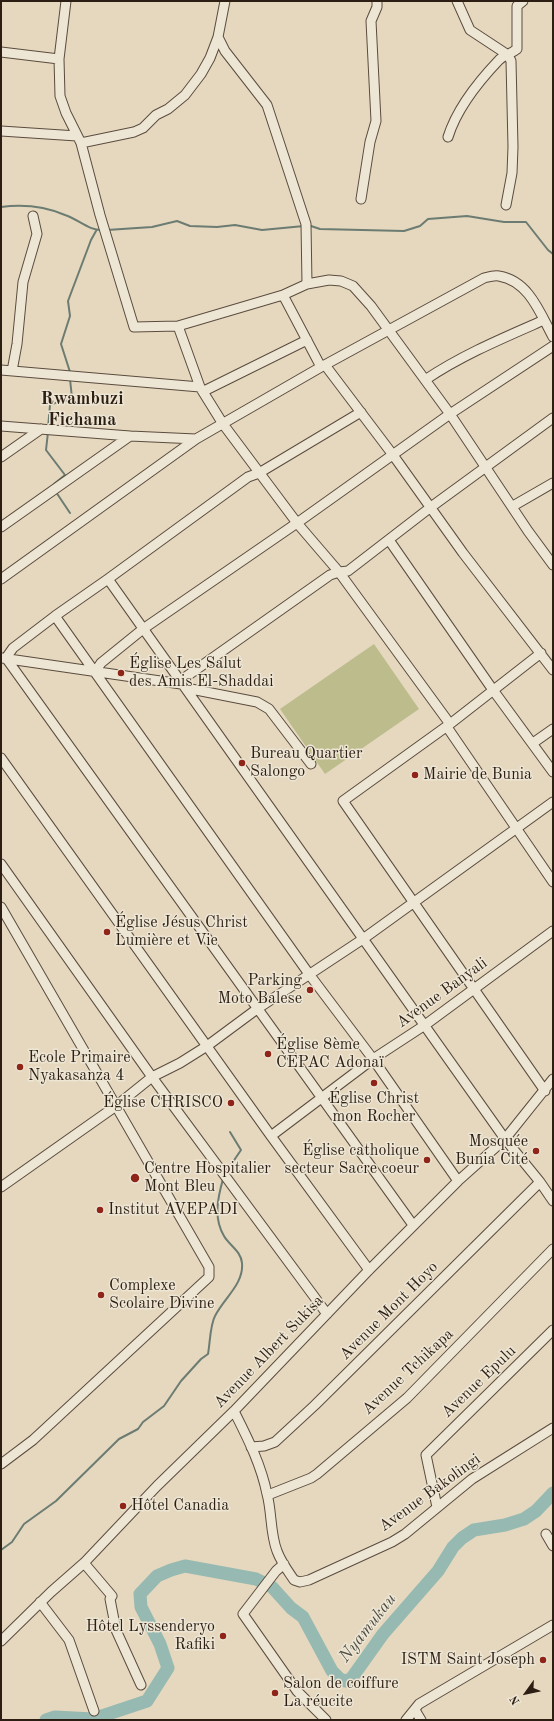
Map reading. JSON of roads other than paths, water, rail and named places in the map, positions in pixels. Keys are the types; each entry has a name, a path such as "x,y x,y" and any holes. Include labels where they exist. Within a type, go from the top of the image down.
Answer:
{"street":[{"path":"66,1 59,59 60,96 66,113 79,140 134,326 178,326 283,295 307,284 329,280 341,281 353,286 371,306 450,414 513,506 528,531 553,565"},
{"path":"1,131 79,140 134,132 143,128 156,115 168,109 185,95 201,74 210,58 218,37 225,1"},
{"path":"361,199 370,142 376,121 371,21 377,1"},
{"path":"457,1 470,30 508,55 511,61 513,147 512,173 506,205"},
{"path":"448,137 453,122 472,92 500,59 516,49 517,6 523,1"},
{"path":"218,37 225,51 266,105 306,226 307,284"},
{"path":"1,52 59,59"},
{"path":"12,371 17,344 23,282 37,234 33,216"},
{"path":"1,579 196,439 323,366 484,278 498,275 518,282 526,290 553,336"},
{"path":"283,295 323,366 361,412 463,553 553,670"},
{"path":"425,380 448,364 486,345 544,320"},
{"path":"178,326 202,389 223,424 297,523 339,572 449,725 553,882"},
{"path":"1,370 202,389 307,340"},
{"path":"95,672 100,663 143,629 297,523 450,414 553,346"},
{"path":"3,658 13,648 55,616 248,477 259,473 361,412"},
{"path":"181,684 187,676 330,575 348,571 553,418"},
{"path":"1,426 130,436 196,439"},
{"path":"1,457 45,430"},
{"path":"1,528 130,436"},
{"path":"513,506 553,483"},
{"path":"389,540 493,690 553,772"},
{"path":"108,579 505,1139 540,1182 553,1201"},
{"path":"55,616 310,974 373,1059 458,1181"},
{"path":"541,654 449,725 343,801 545,1091"},
{"path":"3,658 181,684 192,689 257,702 269,709 311,764"},
{"path":"3,658 323,1097 414,1225"},
{"path":"533,743 553,729"},
{"path":"1,758 271,1136 369,1270"},
{"path":"1,1187 116,1106 152,1077 180,1063 207,1046 258,1009 363,939 553,802"},
{"path":"1,864 152,1077 327,1314"},
{"path":"1,907 209,1267 208,1277 33,1440 1,1464"},
{"name":"Avenue Banyali","path":"271,1136 373,1059 425,1025 553,931"},
{"name":"Avenue Albert Sukisa","path":"1,1640 40,1602 84,1563 157,1486 234,1411 369,1270 458,1181 505,1139 553,1080"},
{"name":"Avenue Mont Hoyo","path":"251,1447 264,1446 275,1442 315,1405 540,1182"},
{"name":"Avenue Tchikapa","path":"268,1495 311,1478 317,1474 407,1398 553,1249"},
{"name":"Avenue Epulu","path":"437,1507 426,1455 553,1330"},
{"path":"234,1411 262,1474 268,1495 269,1513 276,1550 284,1564 276,1571 243,1614 297,1691 326,1720"},
{"name":"Avenue Bakolingi","path":"284,1564 294,1580 300,1582 309,1580 392,1542 415,1526 472,1479 553,1428"},
{"path":"546,1534 553,1546"},
{"path":"84,1563 112,1596 110,1599 116,1630 141,1685"},
{"path":"40,1602 69,1640 94,1711"},
{"path":"406,1720 419,1704 553,1625"},
{"path":"415,1710 421,1720"}],"waterway":[{"path":"1,207 26,206 42,208 70,217 93,229 103,230"},
{"path":"308,225 320,229 404,231 420,226 428,219 467,216 504,222 526,222 548,250 553,254"},
{"path":"107,230 152,227 177,221 190,226 217,227 235,225 262,230 304,226"},
{"path":"70,372 61,344 70,316 68,301 91,240 96,231"},
{"path":"48,428 50,405 67,401 72,398 70,379"},
{"path":"48,432 46,450 65,475 54,484"},
{"path":"56,492 70,513"},
{"path":"226,1172 241,1150 230,1132"},
{"path":"1,1550 12,1542 24,1524 56,1501 119,1439 138,1429 143,1422 164,1406 181,1381 201,1359 208,1354 213,1320 219,1309 233,1291 242,1271 241,1259 224,1236 218,1222 218,1200 223,1179"},
{"name":"Nyamukau","path":"46,1720 55,1717 93,1719 147,1701 168,1668 160,1644 141,1607 140,1594 157,1576 185,1566 256,1579 272,1587 291,1608 303,1617 332,1671 340,1679 345,1681 351,1679 383,1634 438,1571 453,1547 462,1538 474,1530 505,1525 524,1519 536,1511 553,1493"}],"place":[{"name":"Église Les Salut des Amis El-Shaddai","path":"121,673"},
{"name":"Bureau Quartier Salongo","path":"242,763"},
{"name":"Mairie de Bunia","path":"415,775"},
{"name":"Église Jésus Christ Lumière et Vie","path":"107,932"},
{"name":"Parking Moto Balese","path":"310,990"},
{"name":"Église 8ème CEPAC Adonaï","path":"268,1054"},
{"name":"Ecole Primaire Nyakasanza 4","path":"20,1067"},
{"name":"Église Christ mon Rocher","path":"374,1083"},
{"name":"Église CHRISCO","path":"231,1103"},
{"name":"Mosquée Bunia Cité","path":"536,1151"},
{"name":"Église catholique secteur Sacre coeur","path":"427,1160"},
{"name":"Centre Hospitalier Mont Bleu","path":"135,1178"},
{"name":"Institut AVEPADI","path":"100,1210"},
{"name":"Complexe Scolaire Divine","path":"101,1295"},
{"name":"Hôtel Canadia","path":"123,1506"},
{"name":"Hôtel Lyssenderyo Rafiki","path":"223,1636"},
{"name":"ISTM Saint Joseph","path":"543,1660"},
{"name":"Salon de coiffure La réucite","path":"275,1693"}],"district":[{"name":"Rwambuzi Fichama","path":"82,409"}]}
